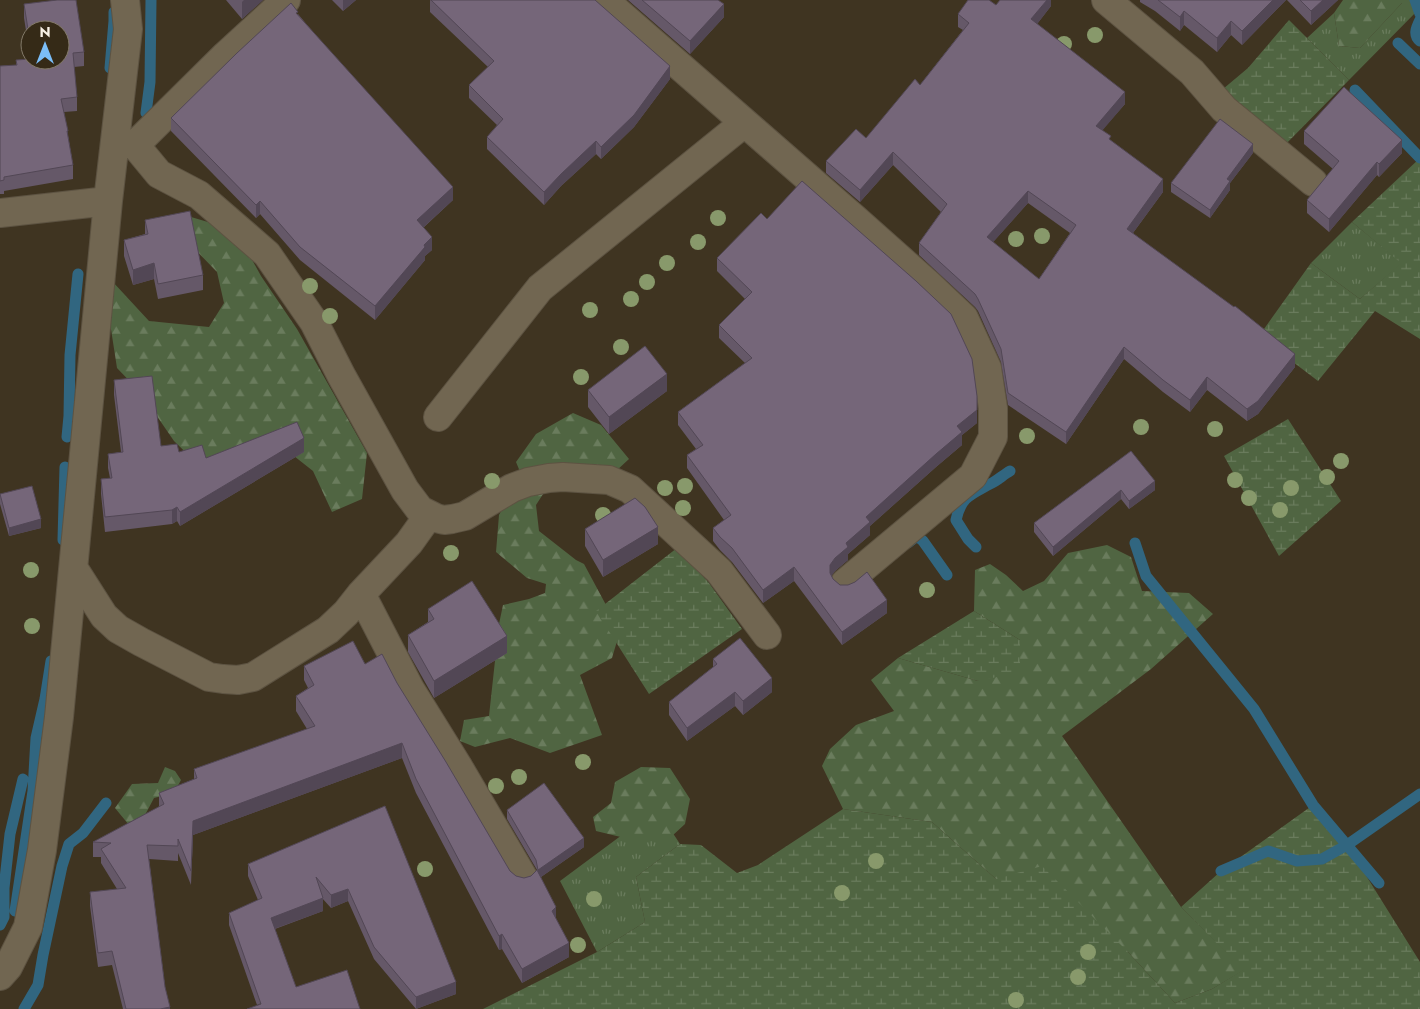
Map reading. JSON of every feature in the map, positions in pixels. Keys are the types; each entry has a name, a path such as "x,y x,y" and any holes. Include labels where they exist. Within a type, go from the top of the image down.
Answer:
{"street":[{"path":"0,976 8,966 28,927 42,850 58,727 108,201 125,143 128,29 125,0"},
{"path":"125,143 286,0"},
{"path":"604,0 890,250 964,318 987,368 993,408 993,437 973,476 845,583"},
{"path":"1106,0 1192,72 1224,109 1313,182"},
{"path":"438,417 540,288 744,124"},
{"path":"125,143 159,174 199,195 267,254 314,322 341,375 405,490 420,510 444,520 465,516 512,488 528,482 548,478 572,477 608,480 630,489 719,571 767,635"},
{"path":"0,214 108,201"},
{"path":"74,569 104,616 118,629 209,677 238,680 253,677 328,630 346,613 361,594 409,543 429,515"},
{"path":"361,594 410,689 460,768 523,877"}],"green space":[{"path":"1343,0 1402,0 1402,3 1360,48 1339,46 1334,13"},
{"path":"1402,0 1420,0 1420,8 1349,80 1307,38 1334,13 1339,46 1360,48 1402,3"},
{"path":"1289,20 1349,80 1280,150 1223,89 1248,68"},
{"path":"1420,158 1420,339 1375,311 1318,381 1259,336 1311,263 1360,299 1401,263 1352,222"},
{"path":"191,217 218,225 244,245 261,276 297,329 367,453 362,499 332,512 313,471 280,445 208,474 174,441 141,393 117,368 106,297 112,281 149,321 209,327 224,303 217,272 185,239"},
{"path":"1352,222 1402,263 1360,299 1311,263"},
{"path":"573,413 601,425 629,459 616,471 545,491 536,505 539,531 576,560 584,564 620,631 612,658 580,675 602,735 550,753 510,738 475,747 460,741 464,720 489,716 499,624 503,605 545,593 546,584 527,578 496,552 499,515 521,474 516,462 536,434"},
{"path":"1288,419 1341,501 1279,556 1224,456"},
{"path":"1107,545 1131,557 1142,591 1189,593 1213,614 1151,669 1062,736 1181,907 1244,970 1212,989 1175,1003 1128,952 996,879 932,822 843,809 822,766 830,749 856,725 894,711 871,680 898,658 978,681 1020,640 974,611 975,570 990,564 1006,575 1023,591 1044,581 1068,553"},
{"path":"677,548 709,583 742,629 649,694 596,611"},
{"path":"974,611 1020,640 1020,672 978,681 898,658"},
{"path":"165,767 175,771 181,780 174,793 154,798 145,815 129,825 115,808 132,784 158,783"},
{"path":"641,767 670,768 690,799 685,824 672,836 654,833 629,839 596,831 593,817 611,803 615,782"},
{"path":"1313,805 1347,845 1420,962 1420,1009 483,1009 597,952 645,922 636,877 680,844 701,845 737,873 758,865 843,809 932,822 996,879 1042,866 1128,952 1175,1003 1212,989 1243,970 1181,907 1221,871"},
{"path":"657,809 680,844 636,877 645,922 597,952 560,881"}],"building":[{"path":"76,0 84,52 73,53 77,97 61,99 73,165 4,177 4,180 0,181 0,66 17,65 16,60 20,60 20,70 70,70 70,20 27,20 24,4"},
{"path":"431,0 595,0 670,66 634,115 601,147 596,141 544,192 487,137 503,119 469,85 494,61"},
{"path":"642,0 718,0 724,4 690,41"},
{"path":"968,0 989,0 996,5 1000,0 1047,0 1031,19 1125,92 1096,126 1111,136 1109,139 1163,179 1127,229 1235,306 1295,354 1258,401 1247,409 1207,377 1190,400 1124,347 1066,432 1008,393 1001,349 978,299 975,294 919,243 947,204 893,152 860,190 826,161 856,129 866,138 915,79 920,85 969,23 958,14","holes":["1028,191 1076,225 1039,279 987,237"]},
{"path":"1158,0 1273,0 1242,31 1231,21 1217,38 1184,11 1180,17"},
{"path":"1300,0 1323,0 1311,11"},
{"path":"291,3 298,12 296,13 453,187 417,220 432,237 375,306 300,247 260,201 256,205 171,118"},
{"path":"1344,87 1402,140 1379,164 1377,162 1329,219 1307,200 1339,161 1304,131"},
{"path":"1220,119 1253,144 1227,179 1230,181 1210,210 1171,183"},
{"path":"802,181 951,314 972,359 977,396 977,410 957,426 962,432 866,517 870,522 846,543 848,547 830,565 830,573 833,579 840,585 848,585 855,582 867,572 887,600 842,632 794,567 763,590 732,548 713,528 731,515 687,455 703,445 678,412 752,358 719,325 752,292 717,258 761,213 767,219"},
{"path":"190,211 203,275 158,284 154,263 133,270 124,240 148,234 145,220"},
{"path":"645,346 667,374 609,417 588,390"},
{"path":"152,376 161,446 177,444 179,452 202,445 206,458 297,422 304,438 180,512 177,507 172,510 105,517 101,479 112,478 108,454 123,452 114,380"},
{"path":"1131,451 1155,481 1129,501 1121,490 1053,547 1034,523"},
{"path":"32,486 41,519 9,528 0,494"},
{"path":"635,498 645,507 658,527 603,560 585,529"},
{"path":"472,581 507,636 434,681 408,635 434,619 428,609"},
{"path":"740,638 772,678 743,701 735,692 687,728 669,702 717,664 713,659"},
{"path":"353,641 365,664 382,654 397,683 510,871 516,876 524,878 531,876 537,870 556,907 552,911 569,943 522,969 502,934 499,936 416,779 402,743 193,821 191,871 178,839 178,846 147,845 165,987 170,1007 160,1009 126,1009 112,951 98,953 90,892 126,888 101,849 111,843 93,842 164,804 159,793 197,778 194,769 315,726 296,696 314,685 304,666"},
{"path":"544,783 584,838 538,870 536,860 507,810"},
{"path":"385,806 456,982 416,997 374,947 348,889 331,895 316,877 323,898 271,918 296,987 347,970 360,1009 247,1009 261,1004 229,913 262,898 248,864"}],"waterway":[{"path":"146,113 150,82 151,0"},
{"path":"1415,0 1420,14"},
{"path":"110,68 114,12"},
{"path":"1420,20 1416,29 1416,34 1420,41"},
{"path":"1398,43 1420,64"},
{"path":"1355,90 1420,158"},
{"path":"67,437 70,355 78,274"},
{"path":"63,540 65,467"},
{"path":"976,547 968,539 956,520 958,512 964,501 972,494 1010,471"},
{"path":"908,543 917,536 923,541 947,575"},
{"path":"1135,543 1146,576 1254,709 1313,805 1379,883"},
{"path":"15,911 33,791 36,738 51,661"},
{"path":"0,925 4,917 4,888 10,834 23,779"},
{"path":"1221,871 1268,851 1297,861 1322,859 1347,845 1420,794"},
{"path":"24,1009 38,985 62,866 69,844 83,833 106,803"}]}
